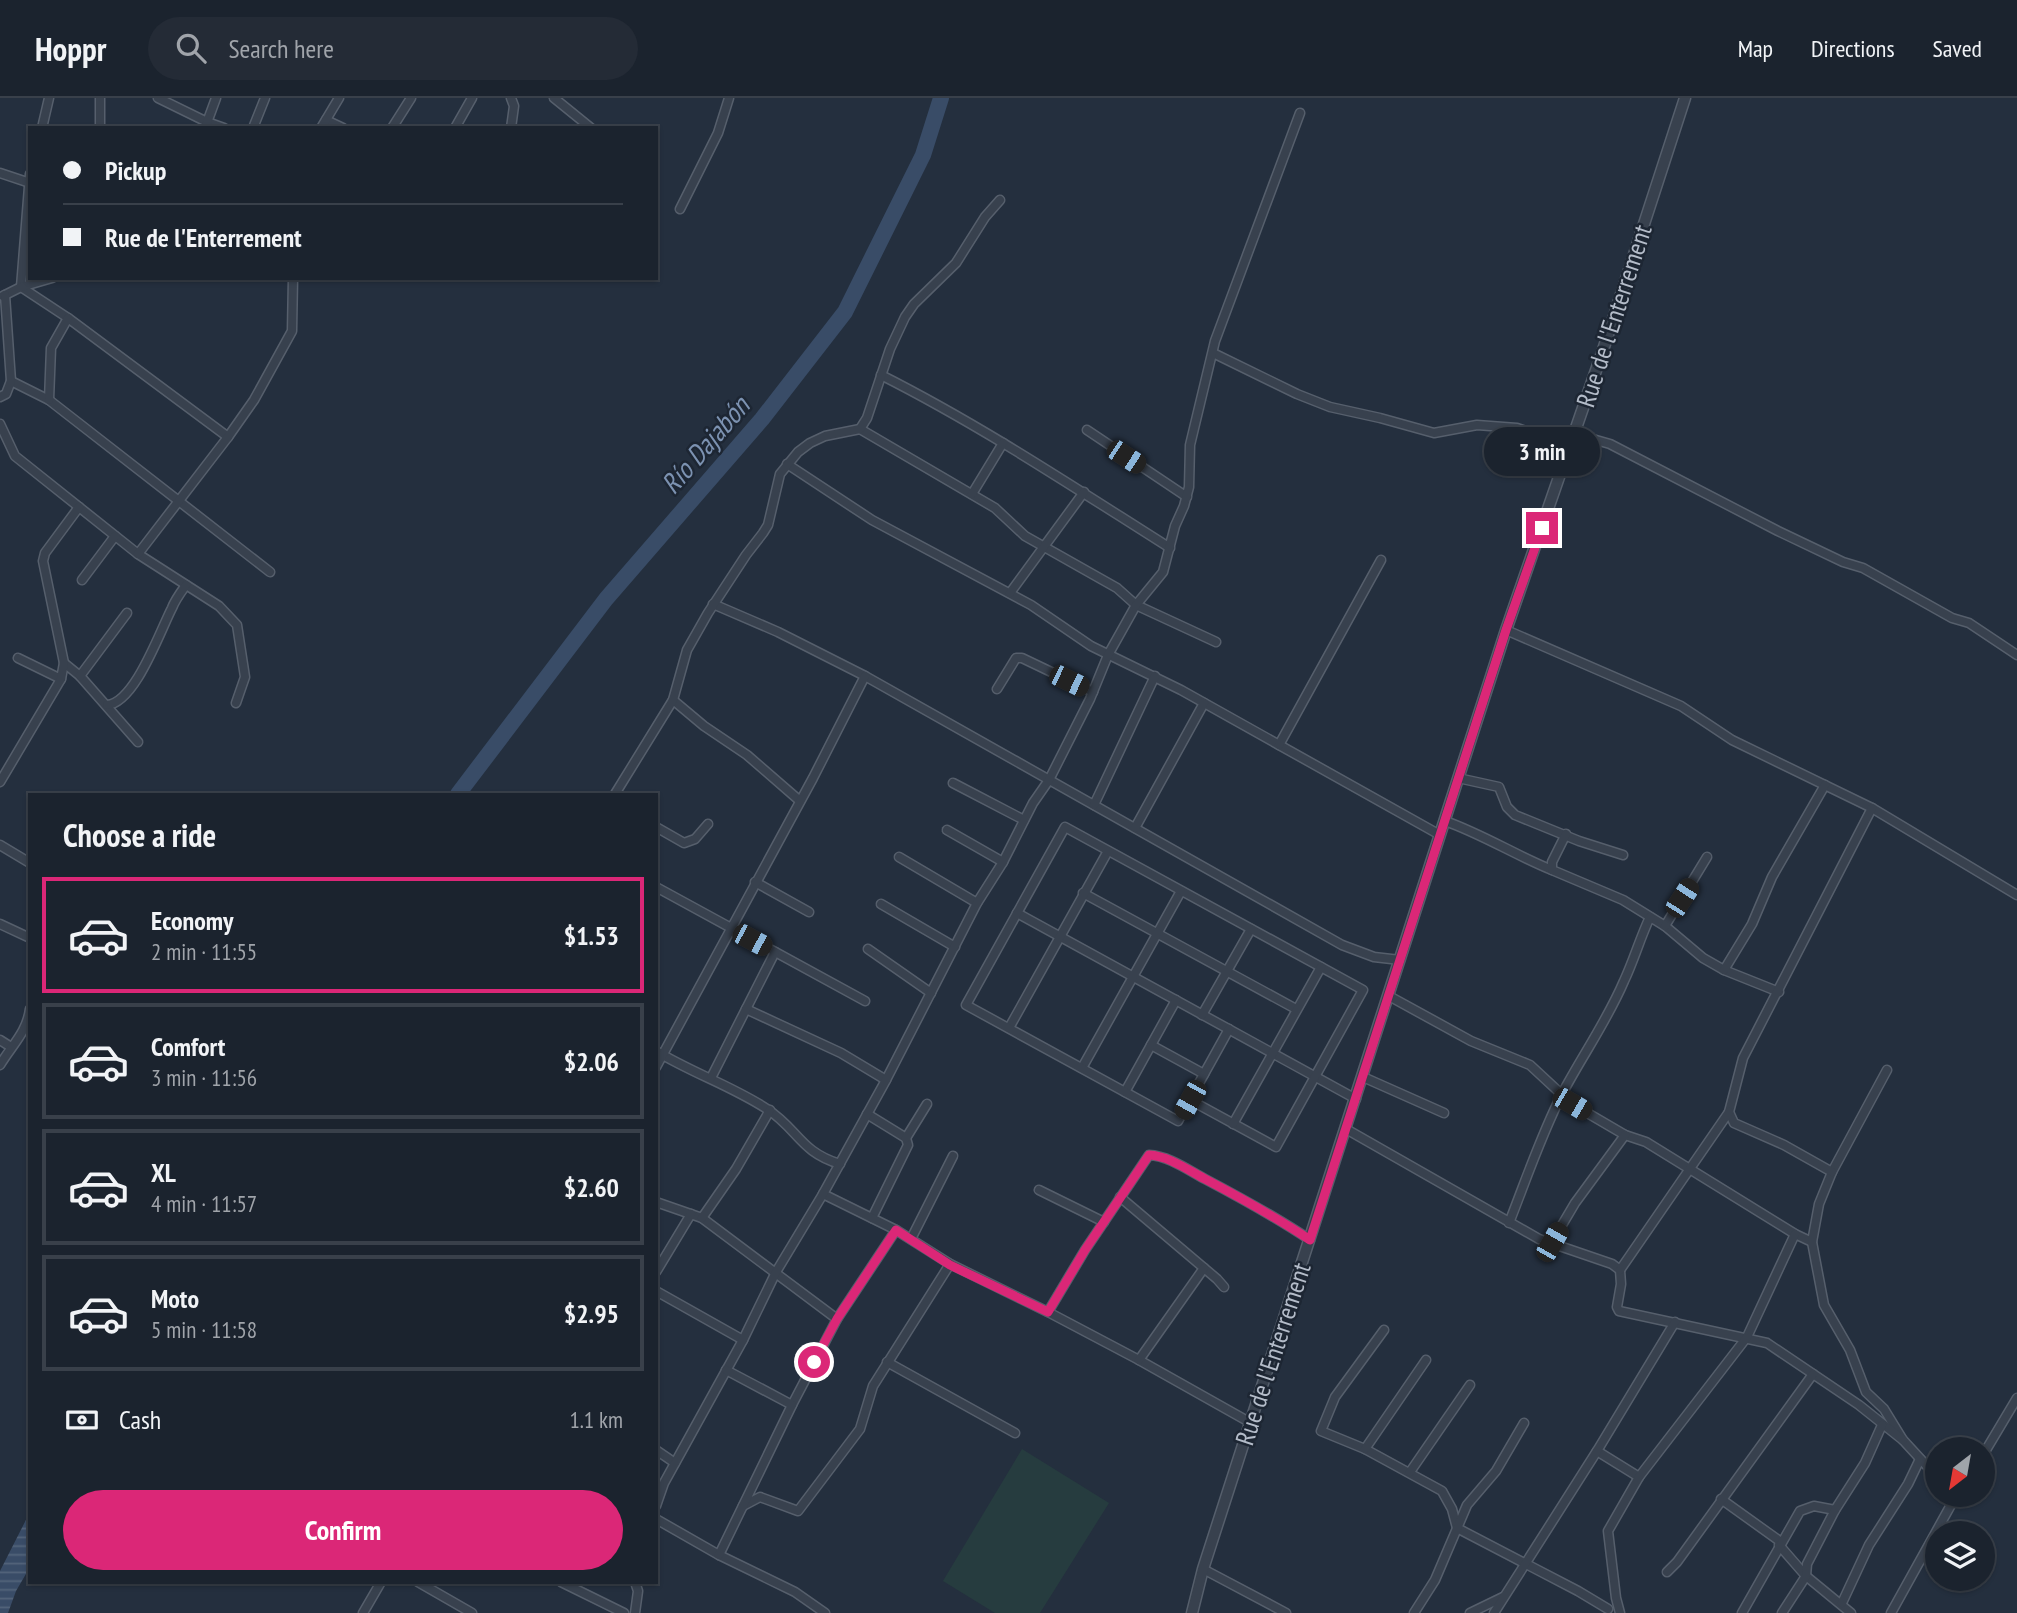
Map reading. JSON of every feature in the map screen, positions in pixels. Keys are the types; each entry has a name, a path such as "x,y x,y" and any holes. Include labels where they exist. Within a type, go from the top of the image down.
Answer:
{"street":[{"path":"42,126 49,98"},
{"path":"100,98 100,126"},
{"path":"158,98 206,125 216,98"},
{"path":"254,126 265,98"},
{"path":"324,124 339,98"},
{"path":"394,126 411,98"},
{"path":"456,126 472,98"},
{"path":"511,98 514,106 511,126"},
{"path":"554,98 589,126"},
{"path":"680,209 718,132 729,98"},
{"name":"Rue de l'Enterrement","path":"1192,1613 1203,1569 1506,630 1575,434 1685,98"},
{"path":"658,1500 664,1483 743,1340 776,1272 840,1164 977,903 1049,780 1093,692 1108,655 1136,605 1163,572 1186,497 1191,474 1190,444 1215,341 1300,113"},
{"path":"0,173 28,180"},
{"path":"21,287 28,193"},
{"path":"860,429 867,418 890,349 905,317 914,304 956,263 985,216 1000,200"},
{"path":"0,397 6,394 11,381 3,296 45,280"},
{"path":"138,554 254,400 292,331 293,280"},
{"path":"21,287 68,318 228,437"},
{"path":"49,400 51,348 68,318"},
{"path":"1213,353 1330,407 1434,433 1477,425 1517,428 1543,437 1569,451"},
{"path":"881,375 927,398 1003,443 1170,548"},
{"path":"11,381 49,400 270,572"},
{"path":"0,424 15,456 138,554 219,606 237,625 245,677 236,703"},
{"path":"616,793 673,700 687,650 713,604 763,533 780,474 797,452 825,436 860,429 995,508 1025,536 1117,588 1136,605 1216,642"},
{"path":"1087,430 1186,497"},
{"path":"1575,434 1610,444 1777,531 1843,562 1863,568 1952,618 1969,623 2017,655"},
{"path":"972,494 1003,443"},
{"path":"787,464 872,520 1010,593 1108,655 1155,676 1440,835"},
{"path":"1010,593 1084,492"},
{"path":"0,782 61,678 64,663 43,561 45,553 79,507"},
{"path":"82,580 115,536"},
{"path":"1279,745 1381,561"},
{"path":"107,705 114,704 129,692 186,584"},
{"path":"713,604 778,632 865,676 1342,945 1374,957 1400,960"},
{"path":"80,676 127,612"},
{"path":"1506,630 1681,706 1732,740 1872,808 2017,895"},
{"path":"18,658 61,678"},
{"path":"997,689 1016,658 1022,658 1093,692"},
{"path":"64,663 80,676 138,742"},
{"path":"840,1164 823,1159 806,1147 770,1111 660,1053 800,801 865,676"},
{"path":"1094,805 1155,676"},
{"path":"673,700 704,726 747,755 800,801"},
{"path":"1135,828 1204,703"},
{"path":"1458,778 1499,787 1507,807 1515,814 1579,841 1623,855"},
{"path":"953,783 1024,820"},
{"path":"1724,970 1752,924 1772,877 1825,785"},
{"path":"1872,808 1743,1058 1729,1112 1620,1270 1621,1284 1617,1307 1619,1311 1767,1343 1859,1405 1903,1440"},
{"path":"1445,821 1474,832 1515,855 1623,900 1665,926 1703,958 1724,970 1779,992"},
{"path":"658,828 684,843 695,839 708,824"},
{"path":"1190,1100 1276,1147 1363,990 1065,827 966,1005 1178,1121 1229,1029"},
{"path":"947,830 1003,862"},
{"path":"1552,870 1552,862 1566,834"},
{"path":"0,845 28,862"},
{"path":"1009,1028 1108,851"},
{"path":"899,857 977,903"},
{"path":"1665,926 1707,857"},
{"path":"755,882 809,912"},
{"path":"658,888 865,1001"},
{"path":"1082,1068 1181,891"},
{"path":"1083,893 1296,1009"},
{"path":"881,904 955,947"},
{"path":"1017,913 1356,1099"},
{"path":"1509,1223 1562,1095 1610,1011 1650,917"},
{"path":"0,924 28,937"},
{"path":"1202,1014 1251,929"},
{"path":"868,950 932,993"},
{"path":"711,1078 775,952"},
{"path":"1233,1124 1321,967"},
{"path":"1389,996 1471,1041 1530,1065 1572,1104 1625,1135 1646,1142 1812,1242"},
{"path":"1125,1092 1175,1000"},
{"path":"746,1009 841,1052 886,1080"},
{"path":"0,1065 28,1023"},
{"path":"0,1041 11,1047"},
{"path":"1151,1045 1204,1074"},
{"path":"1887,1070 1832,1172 1819,1204 1812,1242 1824,1305 1850,1350 1866,1392 1884,1409 1903,1440 1925,1464"},
{"path":"1363,1077 1444,1113"},
{"path":"906,1138 927,1104"},
{"path":"702,1218 736,1169 770,1111"},
{"path":"1729,1112 1734,1123 1784,1145 1832,1172"},
{"path":"867,1114 906,1138 908,1144 872,1218"},
{"path":"1346,1129 1539,1239 1612,1264 1620,1270"},
{"path":"1552,1242 1575,1203 1625,1135"},
{"path":"1048,1312 1149,1155 1160,1156 1276,1217 1310,1240"},
{"path":"911,1239 953,1156"},
{"path":"1039,1189 1104,1222"},
{"path":"823,1194 896,1230 950,1265 1139,1360 1251,1423"},
{"path":"1120,1197 1224,1287"},
{"path":"658,1203 702,1218 837,1319"},
{"path":"658,1269 691,1214"},
{"path":"719,1555 837,1319 896,1230"},
{"path":"1620,1613 1608,1531 1639,1477 1747,1337 1796,1234"},
{"path":"743,1506 760,1497 798,1511 860,1429 873,1386 950,1265"},
{"path":"1139,1360 1204,1268"},
{"path":"658,1292 743,1340"},
{"path":"1494,1613 1675,1322"},
{"path":"1384,1330 1335,1397 1321,1431 1365,1449 1442,1491 1457,1528 1606,1611 1616,1598"},
{"path":"1365,1449 1426,1360"},
{"path":"887,1362 1015,1433"},
{"path":"726,1370 792,1405"},
{"path":"1667,1572 1677,1562 1813,1374"},
{"path":"1410,1472 1469,1385"},
{"path":"1994,1437 2017,1398"},
{"path":"1414,1613 1435,1580 1467,1505 1496,1471 1524,1423"},
{"path":"1782,1613 1806,1576 1807,1564 1835,1510 1865,1463 1882,1424"},
{"path":"658,1451 675,1463"},
{"path":"1597,1451 1639,1477"},
{"path":"1842,1603 1869,1545 1908,1484 1920,1459"},
{"path":"1721,1499 1780,1544 1806,1576 1851,1613"},
{"path":"1742,1613 1800,1511 1814,1506 1835,1510"},
{"path":"1891,1613 1949,1507"},
{"path":"658,1520 719,1555 795,1592 825,1613"},
{"path":"1203,1569 1286,1613"},
{"path":"363,1613 380,1584"},
{"path":"421,1584 472,1613"},
{"path":"565,1584 624,1613"},
{"path":"635,1613 638,1591 636,1584"},
{"path":"1470,1613 1503,1597"}],"green space":[{"path":"1022,1449 1109,1503 1040,1613 995,1613 943,1581"}],"water":[{"path":"28,1516 28,1570 16,1591 8,1613 0,1613 0,1571"}],"waterway":[{"name":"Río Dajabón","path":"459,793 606,599 762,419 845,312 923,155 941,98"}],"route":[{"path":"814,1362 837,1319 896,1230 950,1265 1048,1312 1085,1250 1149,1155 1160,1156 1198,1175 1276,1217 1310,1240 1506,630 1542,528"}]}
